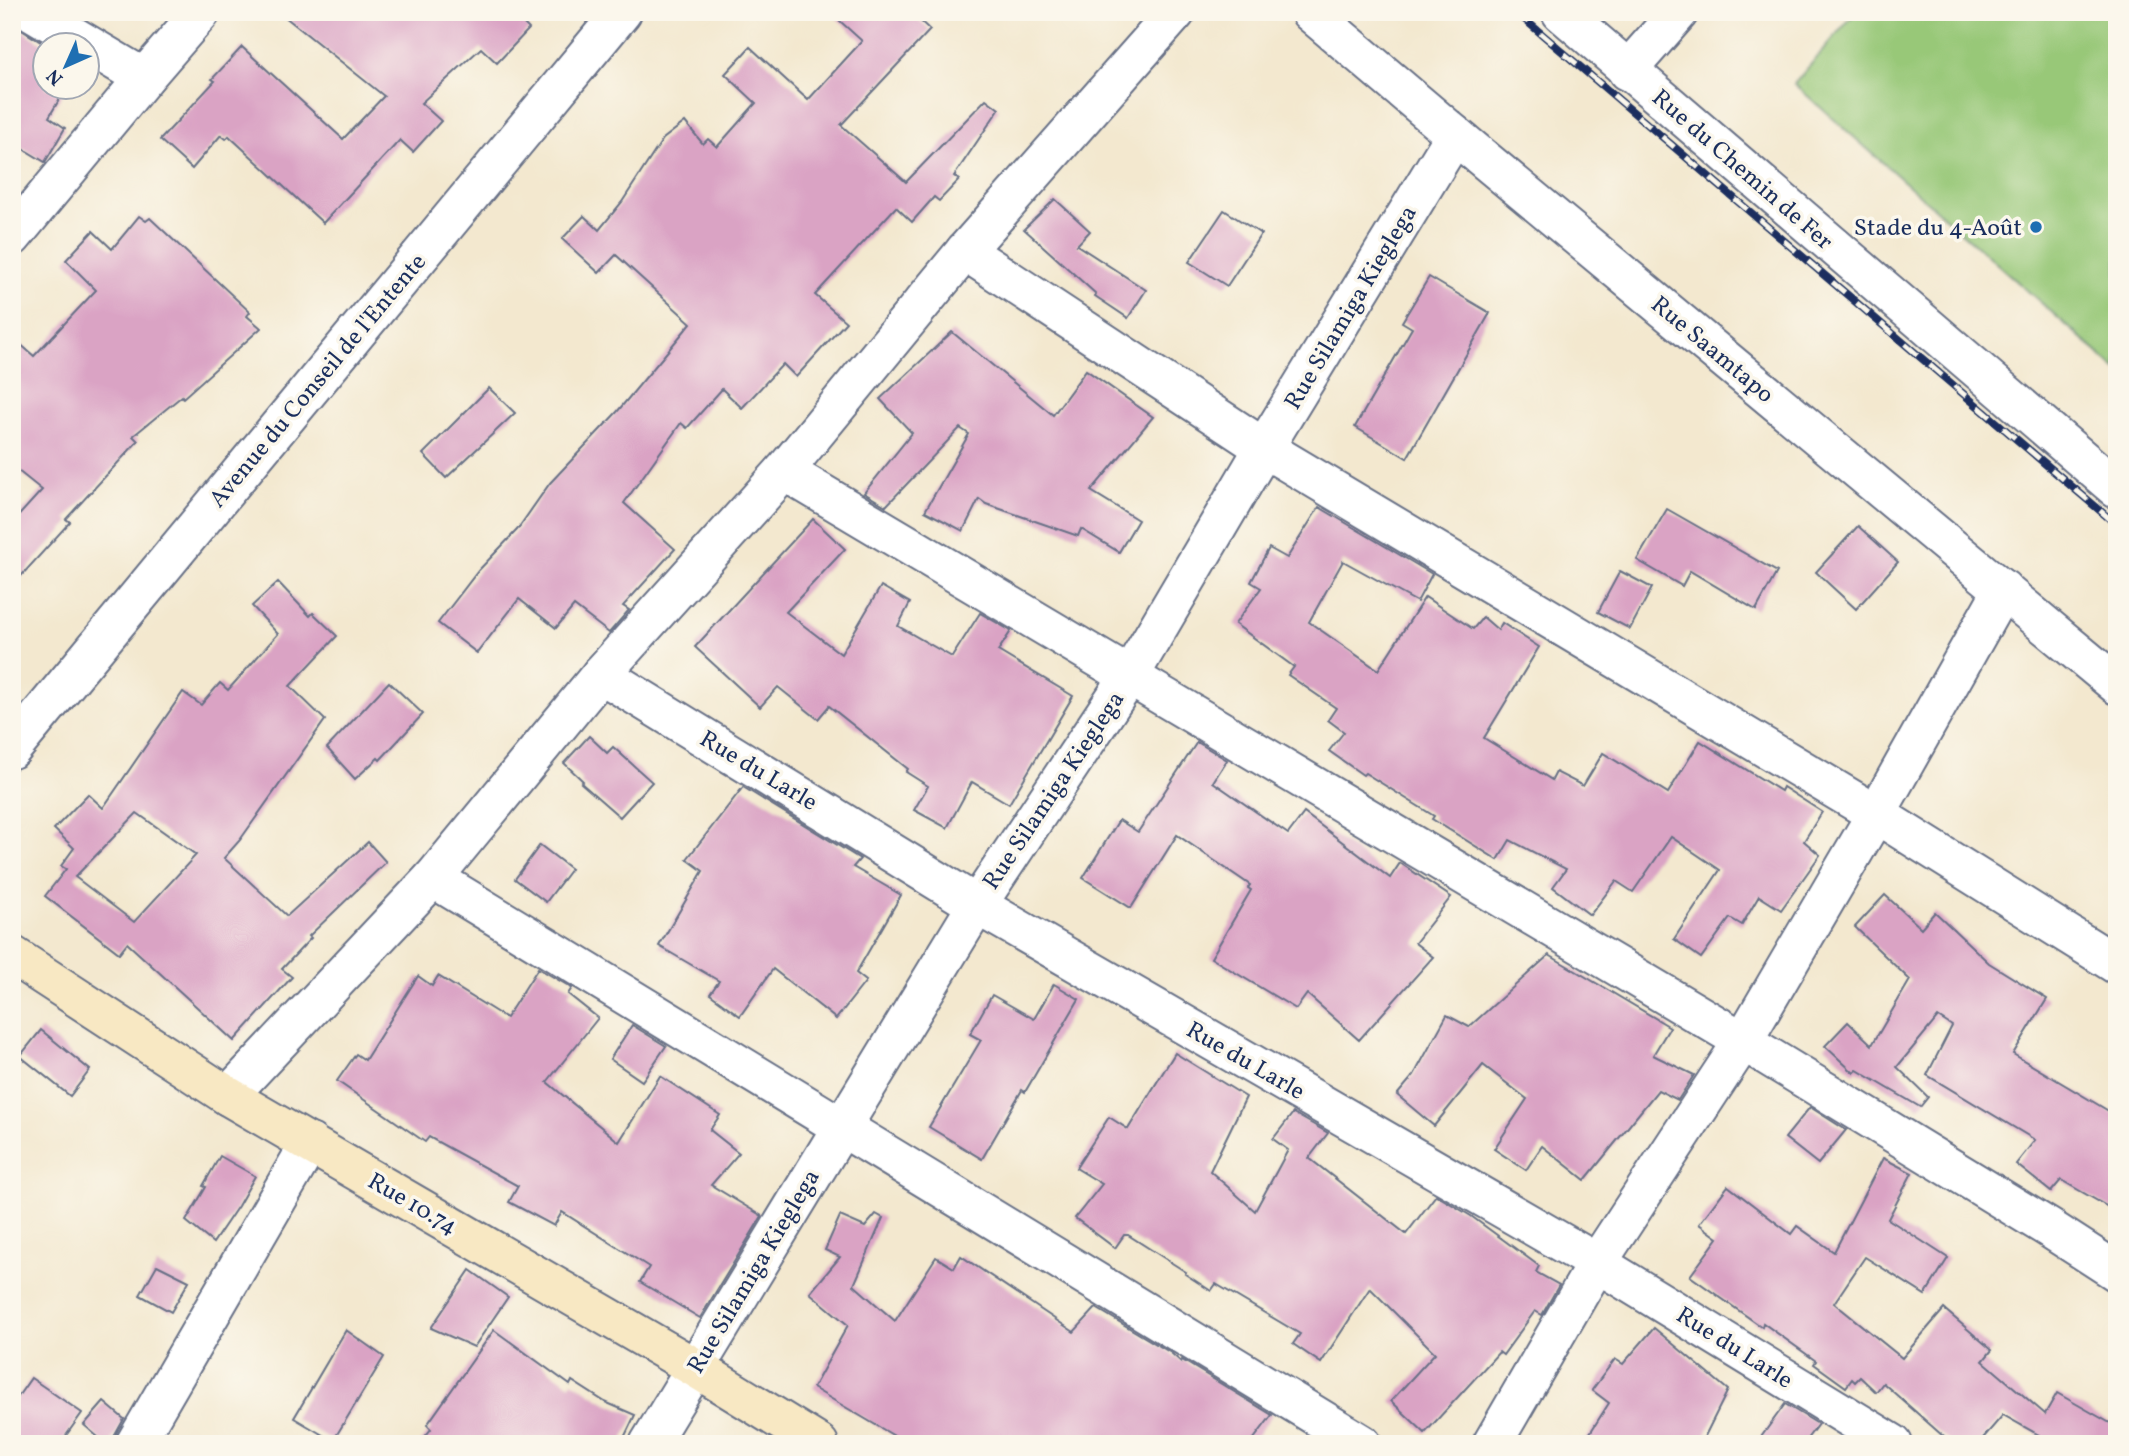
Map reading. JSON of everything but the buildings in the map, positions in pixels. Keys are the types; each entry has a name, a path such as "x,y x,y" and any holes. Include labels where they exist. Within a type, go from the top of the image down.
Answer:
{"main road":[{"name":"Rue 10.74","path":"12,955 228,1096 694,1367 819,1444"}],"street":[{"path":"33,12 144,78"},
{"path":"12,237 201,12"},
{"path":"228,1096 433,878 601,674 784,471 965,251 1175,12"},
{"name":"Rue Saamtapo","path":"1310,12 2117,685"},
{"name":"Rue du Chemin de Fer","path":"1561,12 2117,489"},
{"path":"1628,71 1679,12"},
{"name":"Avenue du Conseil de l'Entente","path":"12,749 613,15"},
{"name":"Rue Silamiga Kieglega","path":"649,1444 977,905 1129,677 1264,448 1455,135"},
{"path":"965,251 1264,448 1876,814 2117,965"},
{"path":"784,471 1743,1041 2117,1272"},
{"path":"1492,1444 1597,1262 1743,1041 1876,814 2003,589"},
{"name":"Rue du Larle","path":"601,674 977,905 1597,1262 1893,1444"},
{"path":"433,878 1362,1444"},
{"path":"146,1440 310,1143"}],"green space":[{"name":"Stade du 4-Août","path":"1856,12 2117,12 2117,370 1794,84"}],"railway":[{"path":"1516,12 2117,525"}],"place":[{"name":"Stade du 4-Août","path":"2036,227"}]}
